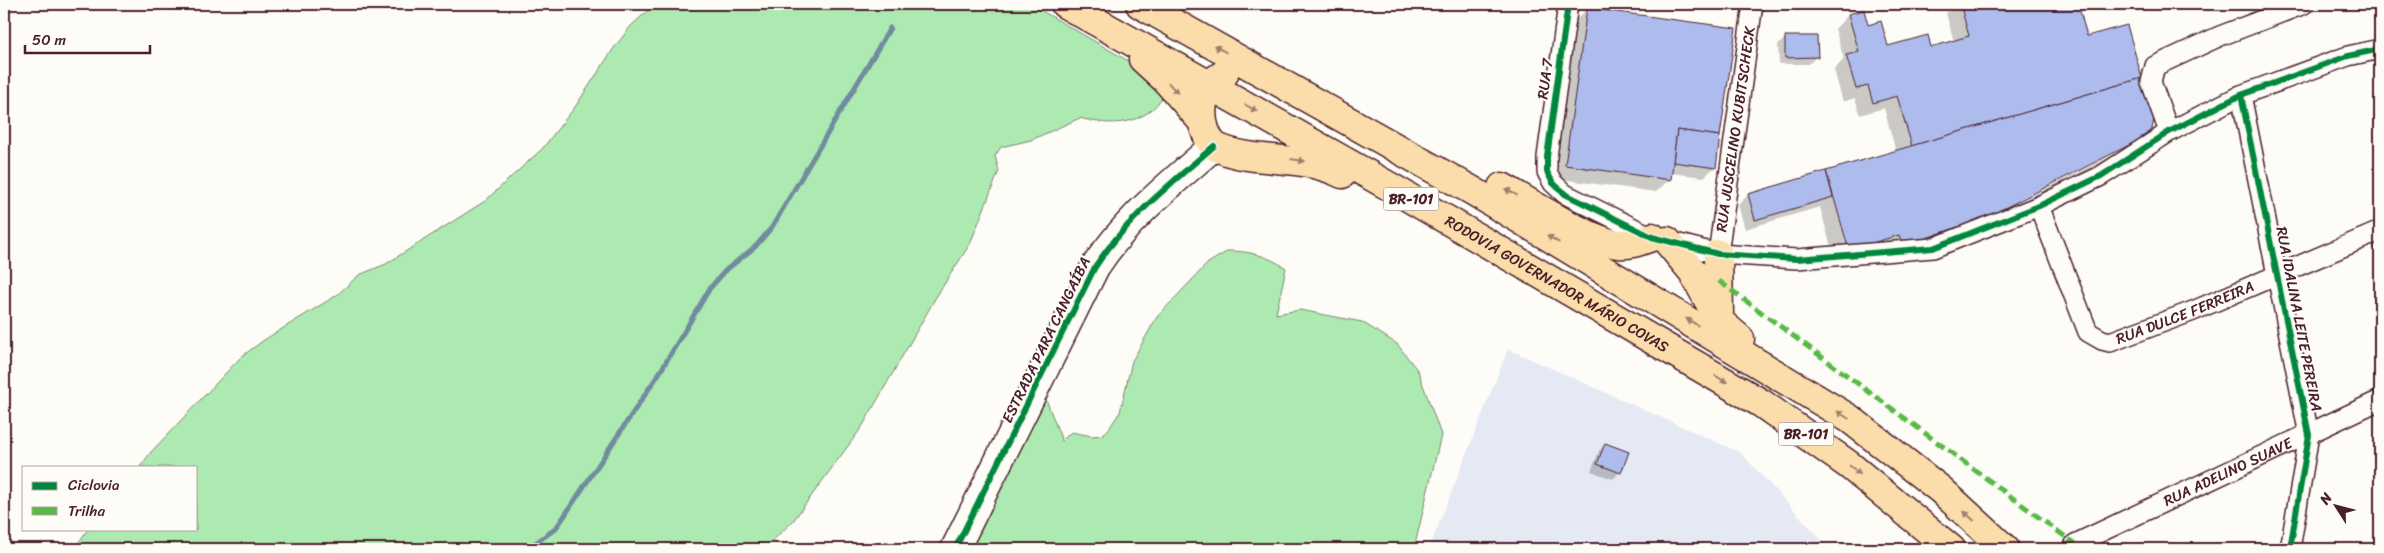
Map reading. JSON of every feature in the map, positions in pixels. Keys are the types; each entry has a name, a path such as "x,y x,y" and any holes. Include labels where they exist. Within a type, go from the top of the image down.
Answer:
{"highway":[{"name":"RODOVIA GOVERNADOR MÁRIO COVAS","path":"1066,4 1209,84 1761,403 1849,465 1951,549"},
{"name":"BR-101","path":"1140,4 1473,191 1850,420 1941,490 2005,549"},
{"path":"1112,31 1166,80 1201,120 1214,146 1236,156 1298,160 1325,165 1573,311 1613,317"},
{"path":"1201,120 1202,105 1209,84 1216,77 1232,73 1373,149 1400,150"},
{"path":"1303,95 1340,99 1595,238 1618,244 1660,239 1693,272 1720,322 1746,344 1770,370"},
{"path":"1718,254 1720,322"}],"street":[{"name":"RUA 7","path":"1568,4 1547,157 1547,172 1552,183 1565,194 1660,239 1718,254 1797,259 1933,248 2039,206 2101,176 2169,132 2240,95 2348,56 2380,49"},
{"name":"RUA JUSCELINO KUBITSCHECK","path":"1718,254 1753,4"},
{"path":"2169,132 2151,82 2155,66 2220,36 2304,4"},
{"name":"RUA IDALINA LEITE PEREIRA","path":"2240,95 2309,435 2290,549"},
{"name":"ESTRADA PARA CANGAÍBA","path":"956,549 1095,267 1113,239 1136,215 1214,146"},
{"name":"RUA DULCE FERREIRA","path":"2039,206 2088,332 2110,342 2278,275 2380,231"},
{"name":"RUA ADELINO SUAVE","path":"2078,547 2380,400"}],"shaded area":[{"path":"1508,349 1741,453 1830,549 1429,549"}],"green space":[{"path":"655,4 1030,4 1156,77 1164,94 1157,105 1148,113 1138,118 1115,123 1103,123 1080,118 1031,140 1001,147 995,156 999,171 970,244 936,297 862,427 793,521 764,549 74,549 87,530 198,530 198,466 141,466 151,452 241,357 264,340 337,295 359,275 386,264 485,201 542,149 575,107 631,26"},
{"path":"1228,251 1258,255 1286,268 1276,314 1300,310 1362,322 1397,344 1418,371 1441,435 1414,549 939,549 1032,363 1062,441 1071,432 1092,436 1102,435 1108,430 1120,412 1132,361 1157,317 1208,263"}],"building":[{"path":"1960,4 2078,4 2087,36 2127,25 2142,78 1912,146 1897,96 1873,103 1868,86 1856,89 1846,55 1859,52 1848,14 1864,10 1868,25 1881,21 1888,46 1928,35 1931,47 1969,36"},
{"path":"1587,8 1736,28 1720,136 1677,130 1671,180 1565,165"},
{"path":"1785,36 1817,36 1818,57 1785,58"},
{"path":"2142,78 2154,119 2151,134 1987,217 1903,246 1899,235 1849,250 1826,171"},
{"path":"1677,130 1720,136 1716,168 1673,162"},
{"path":"1826,171 1833,197 1755,220 1748,194"},
{"path":"1605,443 1629,452 1621,473 1597,464"}],"waterway":[{"path":"527,549 555,529 561,521 660,372 710,288 726,270 756,246 772,227 890,28"}],"marked path":[{"path":"1719,281 2075,544"}],"cycle path":[{"path":"1568,4 1547,157 1547,172 1553,183 1565,194 1652,237 1718,254 1797,259 1933,248 2039,206 2101,176 2169,132 2241,95 2348,56 2380,49"},
{"path":"2241,95 2309,435 2290,549"},
{"path":"955,549 1095,267 1135,217 1214,146"}]}
